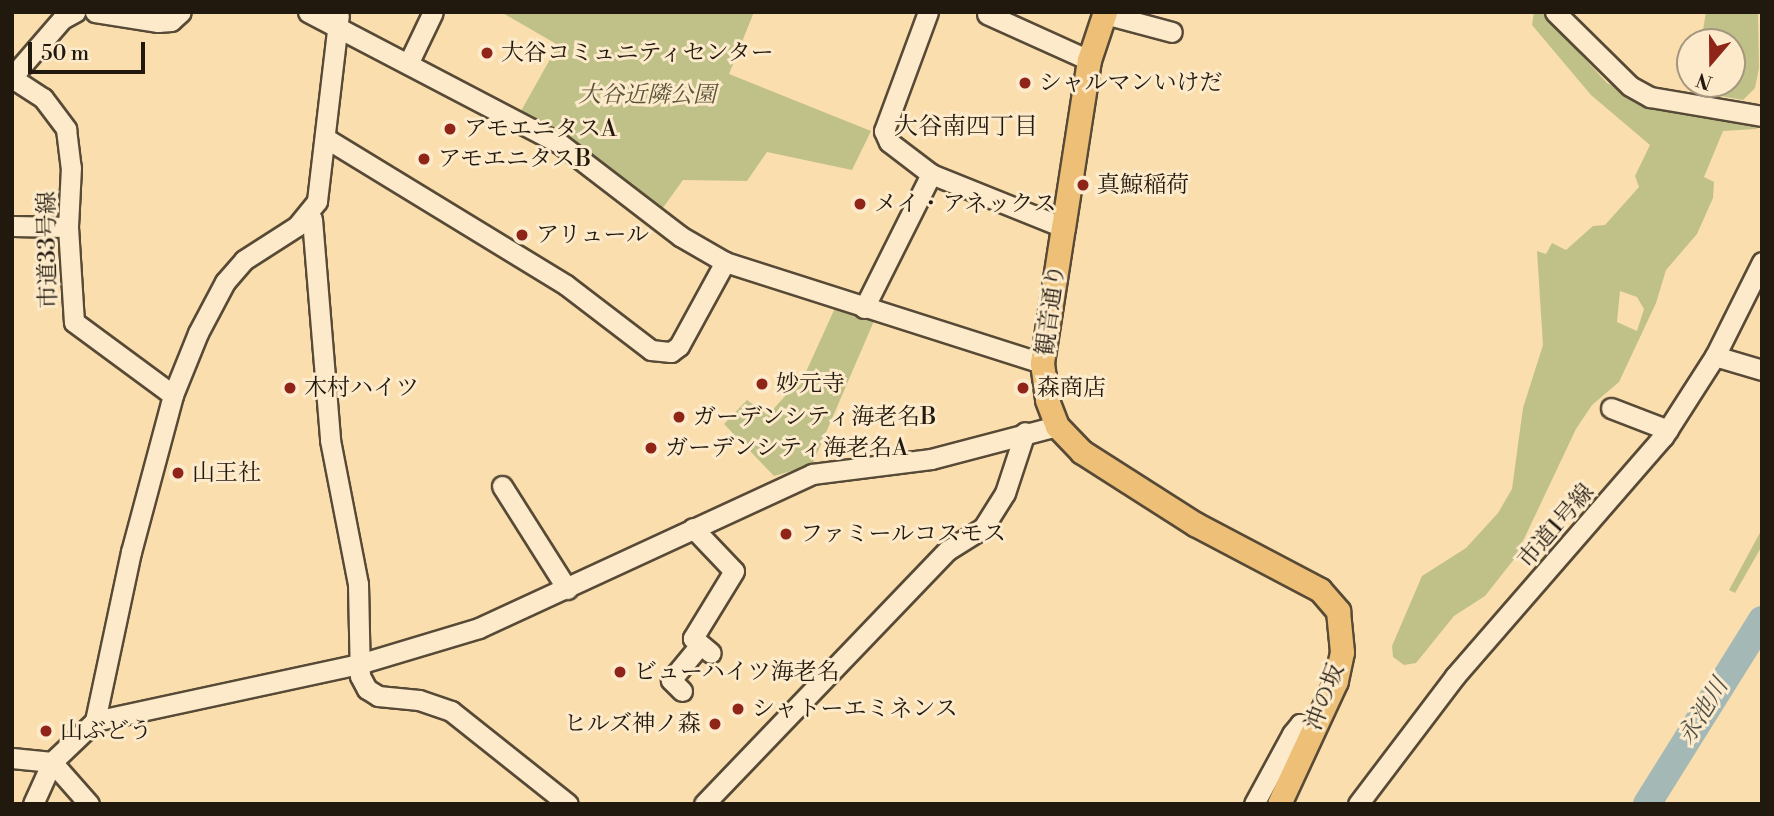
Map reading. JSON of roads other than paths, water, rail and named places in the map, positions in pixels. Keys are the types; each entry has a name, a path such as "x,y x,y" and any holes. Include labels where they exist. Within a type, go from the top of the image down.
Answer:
{"main road":[{"name":"観音通り","path":"1057,426 1042,363 1088,60 1105,13"},
{"name":"沖の坂","path":"1057,426 1082,452 1195,524 1320,590 1338,611 1342,652 1336,681 1279,804"}],"street":[{"path":"12,78 62,19 75,12"},
{"path":"95,12 176,17"},
{"path":"309,12 339,19 409,62 559,143 680,236 725,262 1042,363"},
{"path":"409,62 433,12"},
{"path":"928,12 884,131 889,142 931,174 1063,227"},
{"path":"1555,12 1630,86 1650,97 1762,116"},
{"path":"1105,13 1172,32"},
{"path":"997,16 1088,60"},
{"path":"96,721 118,606 173,395 225,282 262,245 297,226 317,201 327,139 339,19"},
{"name":"市道33号線","path":"12,78 43,98 66,130 71,167 68,227 74,322 173,395"},
{"path":"327,139 547,272 651,350 671,352 679,345 725,262"},
{"path":"864,308 931,174"},
{"path":"312,219 330,439 358,584 359,664 367,689 378,696 419,700 452,711 568,804"},
{"path":"12,226 68,227"},
{"name":"市道1号線","path":"1359,804 1455,676 1636,472 1668,430 1715,356 1762,262"},
{"path":"1715,356 1762,370"},
{"path":"1611,408 1668,430"},
{"path":"33,804 52,762 96,721 359,664 479,628 812,474 931,459 1025,432 1057,426"},
{"path":"704,804 948,550 984,528 1005,493 1025,432"},
{"path":"502,486 508,509 567,589"},
{"path":"682,691 671,680 706,649 693,638 731,590 734,571 693,528"},
{"path":"1254,804 1292,734 1300,724 1315,725"},
{"path":"12,758 52,762 89,804"}],"waterway":[{"name":"永池川","path":"1647,804 1762,620"}],"place":[{"name":"大谷コミュニティセンター","path":"487,53"},
{"name":"シャルマンいけだ","path":"1025,83"},
{"name":"アモエニタスA","path":"450,129"},
{"name":"アモエニタスB","path":"424,159"},
{"name":"真鯨稲荷","path":"1083,185"},
{"name":"メイ・アネックス","path":"860,204"},
{"name":"アリュール","path":"522,235"},
{"name":"妙元寺","path":"762,384"},
{"name":"木村ハイツ","path":"290,388"},
{"name":"森商店","path":"1023,388"},
{"name":"ガーデンシティ海老名B","path":"679,417"},
{"name":"ガーデンシティ海老名A","path":"651,448"},
{"name":"山王社","path":"178,473"},
{"name":"ファミールコスモス","path":"786,534"},
{"name":"ビューハイツ海老名","path":"620,672"},
{"name":"シャトーエミネンス","path":"738,709"},
{"name":"ヒルズ神ノ森","path":"715,724"},
{"name":"山ぶどう","path":"46,731"}],"district":[{"name":"大谷南四丁目","path":"966,128"}],"park label":[{"name":"大谷近隣公園","path":"647,95"}]}
